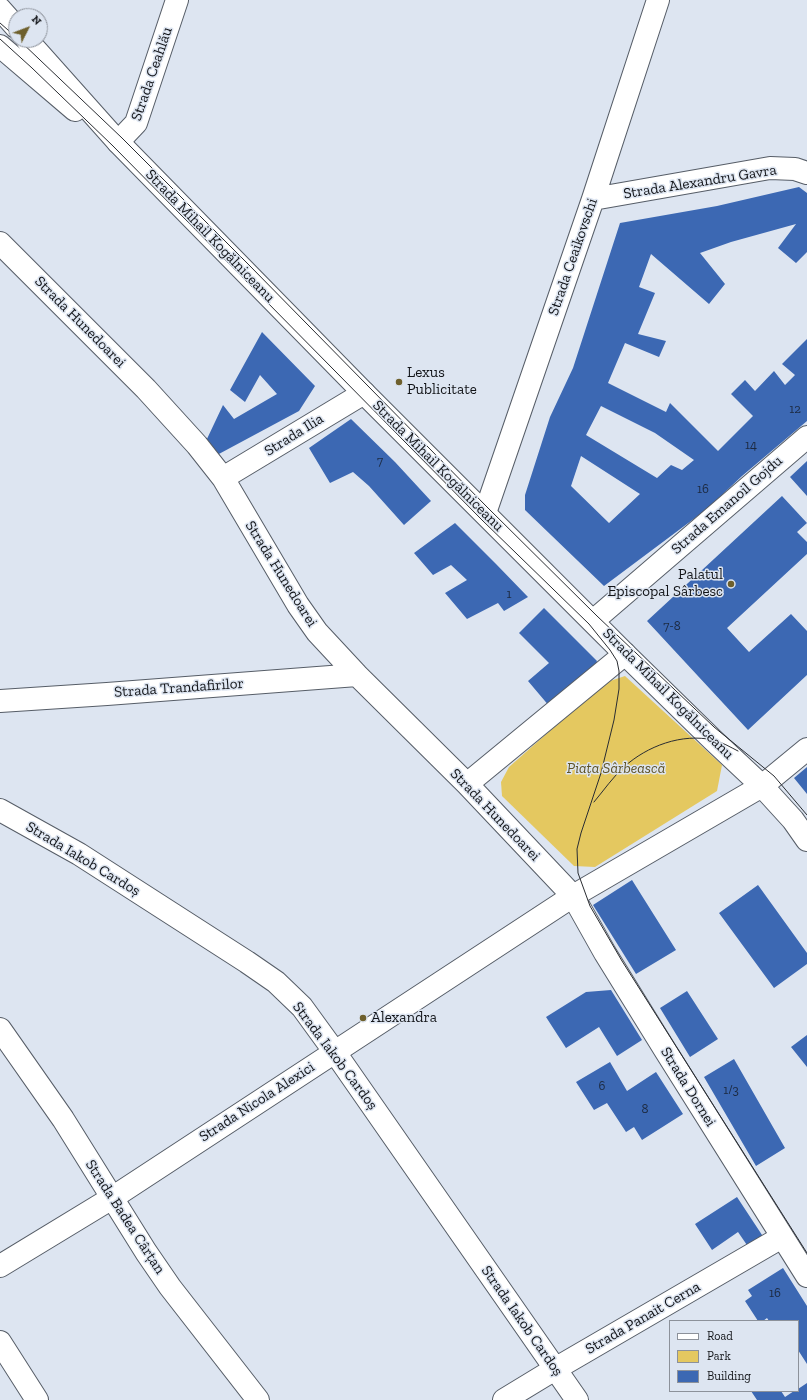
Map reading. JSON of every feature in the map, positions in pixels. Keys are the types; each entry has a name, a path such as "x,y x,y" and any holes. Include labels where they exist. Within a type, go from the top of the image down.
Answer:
{"street":[{"name":"Strada Ceahlău","path":"118,142 136,123 177,0"},
{"name":"Strada Ceaikovschi","path":"485,513 593,199 658,0"},
{"path":"0,9 8,18"},
{"name":"Strada Mihail Kogălniceanu","path":"0,46 77,111 118,142"},
{"name":"Strada Mihail Kogălniceanu","path":"35,48 118,142 364,393 593,620 625,654 762,786 793,820 807,840"},
{"name":"Strada Alexandru Gavra","path":"593,199 770,168 795,169 807,173"},
{"name":"Strada Hunedoarei","path":"0,243 14,255 146,389 197,445 223,478 298,605 317,632 357,675 467,784 573,896"},
{"name":"Strada Ilia","path":"223,478 364,393"},
{"name":"Strada Emanoil Gojdu","path":"593,620 807,437"},
{"path":"467,784 625,654"},
{"name":"Strada Trandafirilor","path":"0,701 357,675"},
{"path":"573,896 762,786 807,749"},
{"name":"Strada Iakob Cardoș","path":"0,810 78,854 247,962 276,982 302,1007 577,1400"},
{"name":"Strada Nicola Alexici","path":"0,1266 112,1198 334,1051 573,896"},
{"name":"Strada Dornei","path":"573,896 617,972 807,1276"},
{"name":"Strada Badea Cârțan","path":"0,1029 63,1119 146,1252 170,1287 258,1400"},
{"name":"Strada Panait Cerna","path":"504,1400 555,1368 782,1237"},
{"path":"0,1342 36,1400"}],"green space":[{"name":"Piața Sârbească","path":"625,676 722,765 717,791 595,867 574,866 502,796 501,782 509,767 604,683"}],"building":[{"path":"799,187 807,193 807,252 796,263 778,248 796,224 731,242 700,253 725,284 709,304 651,254 639,287 655,293 638,334 666,341 659,357 625,343 608,383 666,412 670,403 718,451 753,416 731,394 745,380 755,391 774,371 785,385 795,375 782,364 807,339 807,421 742,476 707,509 604,586 525,510 525,495 550,417 573,368 620,223 717,206","holes":["601,406 655,433 694,460 682,470 671,465 657,478 586,435","581,456 640,494 609,523 571,486"]},
{"path":"262,332 315,386 299,411 217,455 206,441 223,405 234,419 277,394 260,375 245,402 230,390"},
{"path":"351,419 395,462 431,501 404,525 369,486 353,472 330,483 309,448"},
{"path":"807,461 807,496 790,477"},
{"name":"Palatul Episcopal Sârbesc","path":"782,496 807,523 797,532 807,542 807,554 727,628 749,652 791,614 807,631 807,675 748,730 647,621"},
{"path":"455,523 528,597 504,611 498,603 467,619 445,593 467,580 451,565 433,575 414,553"},
{"path":"544,608 597,661 591,676 550,707 528,681 549,663 519,633"},
{"path":"807,767 807,794 794,778"},
{"path":"632,880 676,950 636,974 593,905"},
{"path":"758,885 807,953 807,964 774,988 719,913"},
{"path":"611,990 642,1040 617,1056 599,1027 566,1048 546,1017 586,992"},
{"path":"687,991 718,1039 690,1057 660,1008"},
{"path":"807,1035 807,1067 791,1047"},
{"path":"734,1059 785,1148 756,1166 704,1077"},
{"path":"610,1062 627,1091 656,1072 683,1114 642,1140 634,1127 626,1132 607,1103 594,1110 576,1082"},
{"path":"737,1197 764,1238 749,1248 738,1232 712,1250 695,1224"},
{"path":"783,1268 807,1306 807,1364 799,1352 799,1320 768,1320 767,1318 764,1320 757,1320 745,1301 752,1296 748,1290"},
{"path":"807,1383 807,1400 757,1400 752,1392 782,1392 785,1397 792,1392 799,1392 799,1388"}],"tram line":[{"path":"0,23 8,30"},
{"path":"0,39 113,146 482,520 589,624 610,650 617,661 619,671 619,689 614,720 601,773 577,849 578,873 590,906 622,961 807,1253"},
{"path":"27,48 122,138 597,616 714,727 774,776 807,815"},
{"path":"594,802 612,779 624,767 654,747 677,740 701,738 720,742 738,751"}],"place":[{"name":"Lexus Publicitate","path":"399,382"},
{"name":"Palatul Episcopal Sârbesc","path":"731,584"},
{"name":"Alexandra","path":"363,1018"}]}
